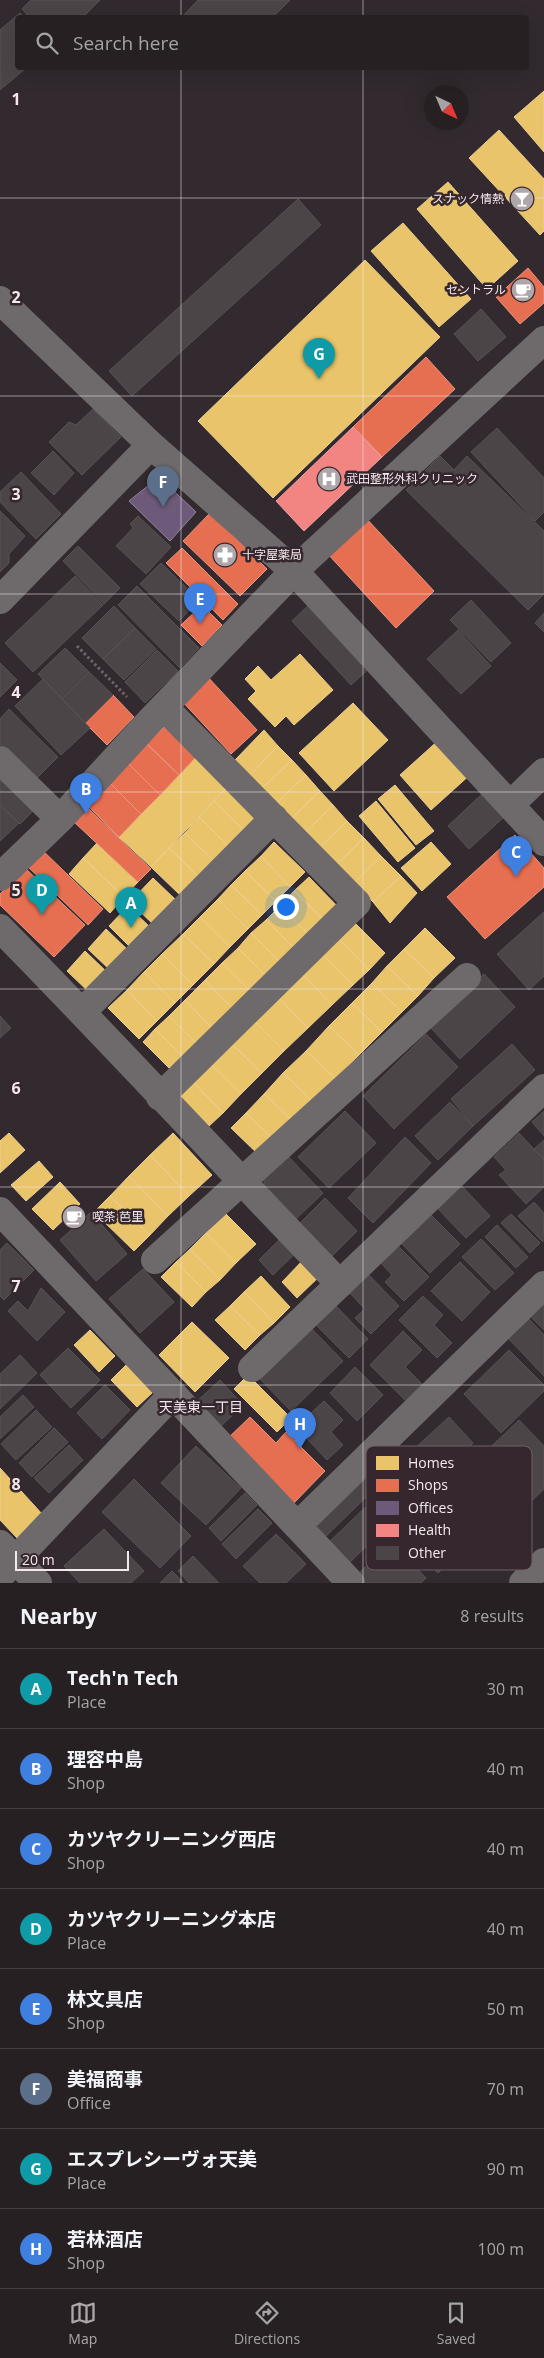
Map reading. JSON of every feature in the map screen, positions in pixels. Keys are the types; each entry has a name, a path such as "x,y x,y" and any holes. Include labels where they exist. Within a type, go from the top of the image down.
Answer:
{"street":[{"path":"0,300 151,445 294,571 511,804 544,842"},
{"path":"0,877 60,819 157,714 294,571 544,340"},
{"path":"0,600 151,445"},
{"path":"157,714 274,818 357,903 160,1097"},
{"path":"0,760 60,819"},
{"path":"511,804 544,772"},
{"path":"82,1012 274,818"},
{"path":"0,928 340,1284"},
{"path":"154,1260 467,977"},
{"path":"252,1368 544,1088"},
{"path":"2,1217 297,1526 336,1578"},
{"path":"379,1446 544,1285"},
{"path":"38,1583 5,1560 173,1394"},
{"path":"297,1526 366,1459"},
{"path":"523,1583 544,1562"}],"path":[{"path":"77,646 157,714"}],"building: Homes":[{"path":"544,91 544,152 514,117"},
{"path":"499,130 544,179 544,231 540,235 469,158"},
{"path":"448,182 518,261 487,289 417,209"},
{"path":"403,223 471,299 439,327 371,251"},
{"path":"365,260 440,337 273,498 198,421"},
{"path":"300,654 333,690 294,725 286,716 275,727 248,699 256,691 245,679 258,666 271,680"},
{"path":"353,703 388,740 334,791 299,753"},
{"path":"264,730 278,746 250,775 235,760"},
{"path":"441,738 472,773 431,810 400,775"},
{"path":"278,746 292,760 261,789 250,775"},
{"path":"197,756 230,784 151,867 119,837"},
{"path":"292,760 306,775 276,804 261,789"},
{"path":"306,775 320,791 291,819 276,804"},
{"path":"230,784 261,814 245,831 214,801"},
{"path":"395,785 434,831 416,845 378,799"},
{"path":"320,791 333,805 305,833 291,819"},
{"path":"214,801 245,831 229,847 199,817"},
{"path":"376,801 415,848 398,862 359,816"},
{"path":"333,805 347,821 319,848 305,833"},
{"path":"199,817 229,847 215,862 185,833"},
{"path":"347,821 364,838 336,865 319,848"},
{"path":"185,833 215,862 199,877 169,848"},
{"path":"364,838 381,856 354,883 336,865"},
{"path":"274,842 305,872 290,887 261,856"},
{"path":"431,842 451,864 422,891 401,868"},
{"path":"97,843 138,882 124,897 83,858"},
{"path":"169,848 199,877 181,896 151,867"},
{"path":"261,856 290,887 276,901 245,871"},
{"path":"381,856 401,876 373,902 354,883"},
{"path":"83,858 124,897 110,913 69,874"},
{"path":"245,871 276,901 262,915 231,885"},
{"path":"401,876 417,893 390,923 373,902"},
{"path":"309,877 339,908 325,921 294,891"},
{"path":"153,878 179,903 156,927 130,902"},
{"path":"231,885 262,915 248,929 218,899"},
{"path":"294,891 325,921 310,936 280,906"},
{"path":"218,899 248,929 230,947 200,917"},
{"path":"128,906 153,930 133,950 109,926"},
{"path":"280,906 310,936 296,950 266,920"},
{"path":"200,917 230,947 214,964 183,934"},
{"path":"266,920 296,950 282,964 251,933"},
{"path":"355,923 385,953 369,970 339,939"},
{"path":"425,928 455,958 434,978 404,949"},
{"path":"106,929 131,953 112,972 88,949"},
{"path":"251,933 282,964 268,978 238,948"},
{"path":"183,934 214,964 193,985 162,954"},
{"path":"339,939 369,970 353,985 323,955"},
{"path":"238,948 268,978 252,993 222,963"},
{"path":"404,949 434,978 418,996 387,966"},
{"path":"85,951 110,975 91,994 67,971"},
{"path":"162,954 193,985 175,1003 144,972"},
{"path":"323,955 353,985 332,1005 303,975"},
{"path":"222,963 252,993 235,1011 205,980"},
{"path":"387,966 418,996 402,1012 372,983"},
{"path":"144,972 175,1003 157,1021 127,990"},
{"path":"303,975 332,1005 308,1028 279,998"},
{"path":"205,980 235,1011 215,1031 185,1000"},
{"path":"372,983 402,1012 382,1032 352,1003"},
{"path":"127,990 157,1021 139,1039 108,1008"},
{"path":"279,998 308,1028 284,1051 255,1022"},
{"path":"185,1000 215,1031 199,1046 169,1016"},
{"path":"352,1003 382,1032 359,1055 329,1026"},
{"path":"169,1016 199,1046 185,1059 155,1029"},
{"path":"255,1022 284,1051 262,1073 232,1044"},
{"path":"329,1026 359,1055 336,1079 306,1051"},
{"path":"155,1029 185,1059 173,1072 143,1042"},
{"path":"232,1044 262,1073 241,1094 212,1065"},
{"path":"306,1051 336,1079 314,1103 283,1073"},
{"path":"212,1065 241,1094 223,1113 193,1082"},
{"path":"283,1073 314,1103 295,1123 264,1094"},
{"path":"193,1082 223,1113 208,1127 179,1097"},
{"path":"264,1094 295,1123 276,1142 246,1113"},
{"path":"246,1113 276,1142 261,1157 231,1128"},
{"path":"9,1133 25,1150 0,1173 0,1141"},
{"path":"173,1133 212,1175 189,1196 150,1155"},
{"path":"150,1155 189,1196 168,1216 129,1176"},
{"path":"39,1161 53,1177 26,1201 11,1185"},
{"path":"129,1176 168,1216 150,1235 110,1196"},
{"path":"60,1182 80,1204 53,1230 32,1209"},
{"path":"110,1196 150,1235 134,1251 94,1212"},
{"path":"226,1214 256,1244 236,1263 206,1233"},
{"path":"206,1233 236,1263 220,1280 190,1249"},
{"path":"190,1249 220,1280 206,1292 176,1262"},
{"path":"306,1257 323,1273 297,1298 282,1282"},
{"path":"176,1262 206,1292 192,1307 161,1277"},
{"path":"261,1276 290,1307 274,1323 244,1292"},
{"path":"244,1292 274,1323 260,1335 230,1306"},
{"path":"230,1306 260,1335 245,1350 215,1320"},
{"path":"192,1322 229,1358 195,1392 159,1355"},
{"path":"90,1330 115,1356 99,1372 74,1345"},
{"path":"126,1365 153,1392 137,1407 111,1380"},
{"path":"248,1375 291,1418 277,1432 234,1389"},
{"path":"0,1468 43,1515 17,1538 0,1520"}],"building: Shops":[{"path":"528,268 544,287 544,303 520,324 496,297"},
{"path":"426,357 455,389 382,457 353,427"},
{"name":"十字屋薬局","path":"210,513 267,569 240,596 183,541"},
{"path":"365,517 434,591 396,628 326,552"},
{"path":"182,548 238,604 223,620 166,563"},
{"path":"202,605 222,625 202,646 181,625"},
{"path":"206,675 257,730 231,754 180,699"},
{"path":"113,695 134,717 107,745 85,723"},
{"path":"165,726 197,756 179,775 147,744"},
{"path":"147,744 179,775 160,795 128,763"},
{"path":"128,763 160,795 141,814 109,782"},
{"path":"109,782 141,814 119,837 87,805"},
{"path":"87,807 151,869 138,882 73,821"},
{"path":"515,835 544,868 544,887 485,939 447,897"},
{"path":"37,845 103,909 88,925 22,861"},
{"path":"25,868 85,925 54,957 0,905 0,894"},
{"path":"250,1417 276,1443 286,1432 325,1471 291,1506 225,1441"}],"building: Offices":[{"path":"159,477 196,512 170,541 129,501"}],"building: Health":[{"name":"武田整形外科クリニック","path":"353,427 382,457 304,531 276,501"}],"building: Other":[{"path":"31,0 100,0 85,15 27,15 22,9"},
{"path":"198,0 290,0 275,15 184,15"},
{"path":"15,17 15,70 24,70 0,90 0,30"},
{"path":"298,199 321,225 132,396 109,371"},
{"path":"481,309 506,337 478,361 454,334"},
{"path":"93,409 121,437 82,475 49,442 69,422 76,425"},
{"path":"497,428 544,478 544,512 535,521 471,452"},
{"path":"53,451 74,473 54,495 31,473"},
{"path":"440,456 454,470 467,456 544,531 544,594 528,610 406,490"},
{"path":"21,472 61,514 36,539 0,502 0,492"},
{"path":"0,511 25,536 9,554 9,563 0,572"},
{"path":"138,516 171,547 146,574 116,546 133,528 130,524"},
{"path":"78,546 120,588 104,604 63,561"},
{"path":"161,563 199,600 179,621 140,584"},
{"path":"75,576 103,605 33,672 5,643"},
{"path":"137,586 199,648 180,668 118,605"},
{"path":"314,600 374,664 351,685 292,621"},
{"path":"471,600 511,643 491,662 450,620"},
{"path":"114,606 135,628 103,659 82,638"},
{"path":"544,613 544,632 535,623"},
{"path":"135,628 156,649 124,680 103,659"},
{"path":"458,630 491,666 461,694 427,659"},
{"path":"65,648 89,672 62,699 38,674"},
{"path":"157,650 178,671 145,703 125,682"},
{"path":"0,663 17,680 0,697"},
{"path":"89,672 113,695 85,723 62,699"},
{"path":"43,679 90,728 61,755 15,706"},
{"path":"9,709 58,757 36,779 0,744 0,719"},
{"path":"0,764 40,804 20,824 0,805"},
{"path":"483,793 505,816 469,849 448,826"},
{"path":"0,805 19,823 0,841"},
{"path":"544,912 544,976 529,990 497,954"},
{"path":"484,974 515,1007 460,1059 429,1026"},
{"path":"0,1016 11,1028 0,1038"},
{"path":"426,1034 458,1067 394,1129 363,1096"},
{"path":"512,1044 535,1070 473,1126 451,1099"},
{"path":"450,1102 473,1126 438,1160 415,1136"},
{"path":"345,1111 376,1143 329,1188 298,1157"},
{"path":"544,1111 544,1136 532,1122"},
{"path":"519,1133 544,1160 544,1187 526,1204 499,1175 506,1170 494,1157"},
{"path":"405,1137 431,1163 373,1223 348,1198"},
{"path":"544,1140 544,1159 534,1149"},
{"path":"285,1153 323,1193 294,1221 265,1190 263,1174"},
{"path":"459,1183 490,1216 466,1238 435,1206"},
{"path":"325,1198 357,1231 331,1257 299,1224"},
{"path":"534,1202 544,1213 543,1242 518,1216"},
{"path":"91,1212 127,1254 96,1281 60,1240"},
{"path":"430,1214 460,1244 430,1273 401,1243"},
{"path":"511,1214 540,1243 530,1253 501,1223"},
{"path":"497,1225 528,1257 516,1268 485,1237"},
{"path":"286,1233 301,1248 273,1275 259,1260"},
{"path":"481,1239 514,1273 495,1290 462,1257"},
{"path":"7,1243 34,1270 4,1300 0,1296 0,1250"},
{"path":"397,1245 429,1277 404,1301 385,1282 392,1275 380,1262"},
{"path":"460,1262 490,1292 462,1321 431,1291"},
{"path":"143,1269 174,1302 140,1333 109,1299"},
{"path":"365,1271 399,1306 371,1334 355,1318 365,1309 346,1289"},
{"path":"41,1288 65,1312 37,1341 8,1311 18,1301 28,1311"},
{"path":"423,1296 443,1315 434,1325 452,1343 437,1358 399,1320"},
{"path":"544,1299 544,1330 528,1314"},
{"path":"332,1302 368,1339 349,1358 313,1322"},
{"path":"529,1319 544,1335 544,1376 508,1338"},
{"path":"311,1328 343,1361 291,1411 259,1378"},
{"path":"403,1331 422,1350 405,1367 422,1384 406,1401 370,1365"},
{"path":"68,1348 100,1380 71,1408 40,1375"},
{"path":"509,1350 544,1385 544,1391 501,1433 464,1394"},
{"path":"20,1355 37,1373 0,1409 0,1374"},
{"path":"355,1367 383,1395 357,1421 330,1393"},
{"path":"220,1380 243,1405 218,1429 194,1404"},
{"path":"105,1385 130,1410 102,1439 77,1413"},
{"path":"23,1395 34,1407 0,1439 0,1417"},
{"path":"324,1401 343,1420 331,1432 343,1445 327,1460 296,1427"},
{"path":"36,1410 52,1427 16,1460 1,1444"},
{"path":"449,1417 473,1443 470,1446 417,1446"},
{"path":"519,1420 544,1446 544,1489 532,1501 532,1446 492,1446"},
{"path":"54,1428 68,1442 32,1477 19,1463"},
{"path":"69,1445 83,1460 49,1493 34,1478"},
{"path":"196,1446 241,1488 206,1525 161,1483"},
{"path":"366,1472 366,1497 321,1541 308,1528"},
{"path":"134,1479 191,1536 160,1568 102,1512"},
{"path":"245,1493 257,1505 221,1541 209,1528"},
{"path":"366,1507 366,1547 345,1567 325,1546"},
{"path":"258,1509 272,1523 236,1559 222,1544"},
{"path":"104,1529 144,1571 131,1583 80,1583 64,1566"},
{"path":"276,1534 306,1564 286,1583 260,1583 243,1566"},
{"path":"193,1556 219,1583 189,1583 178,1571"},
{"path":"366,1566 366,1570 418,1570 426,1578 421,1583 360,1583 354,1578"},
{"path":"172,1571 184,1583 160,1583"}],"place":[{"name":"スナック情熱","path":"522,199"},
{"name":"セントラル","path":"523,290"},
{"name":"エスプレシーヴォ天美","path":"319,379"},
{"name":"武田整形外科クリニック","path":"329,479"},
{"name":"美福商事","path":"163,507"},
{"name":"十字屋薬局","path":"225,555"},
{"name":"林文具店","path":"200,624"},
{"name":"理容中島","path":"86,814"},
{"name":"カツヤクリーニング西店","path":"516,877"},
{"name":"カツヤクリーニング本店","path":"42,915"},
{"name":"Tech'n Tech","path":"131,928"},
{"name":"喫茶 芭里","path":"74,1217"},
{"name":"若林酒店","path":"300,1449"}],"district":[{"name":"天美東一丁目","path":"201,1407"}]}
